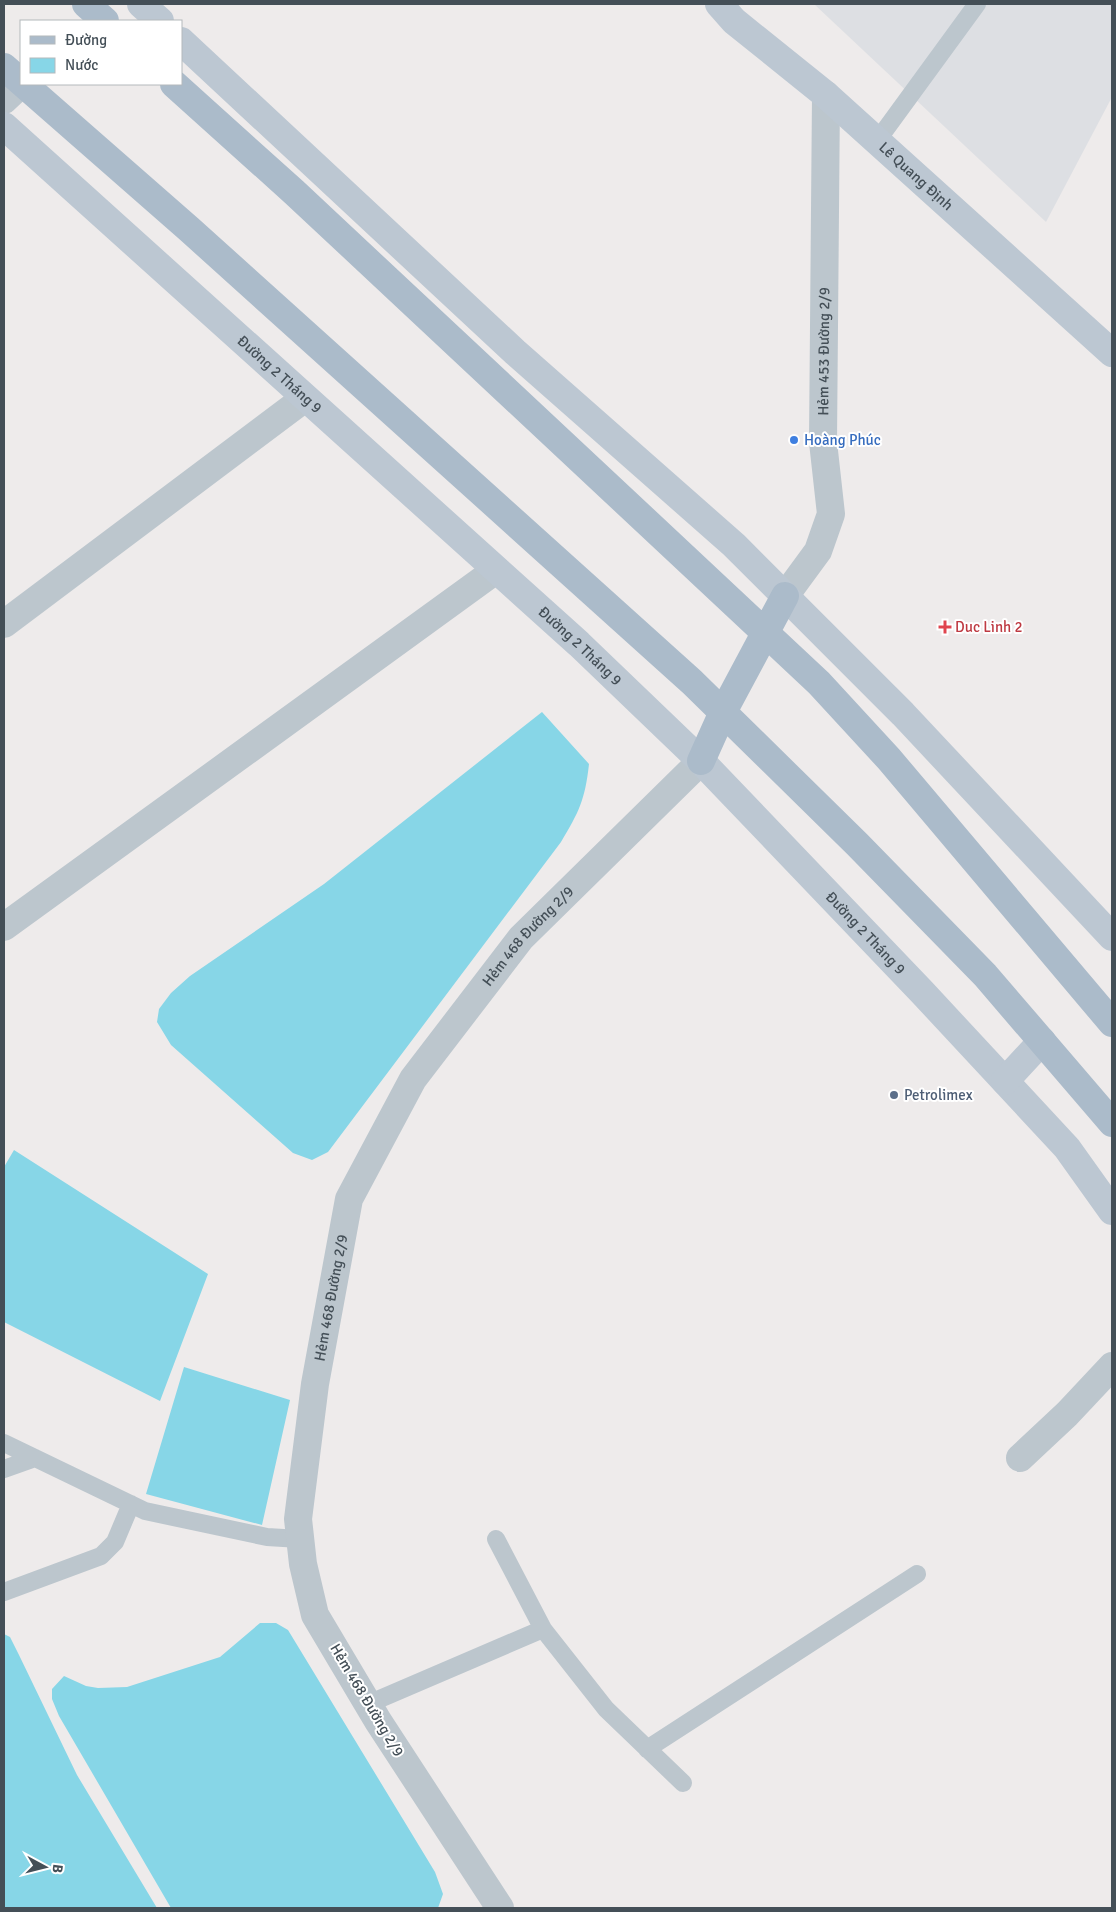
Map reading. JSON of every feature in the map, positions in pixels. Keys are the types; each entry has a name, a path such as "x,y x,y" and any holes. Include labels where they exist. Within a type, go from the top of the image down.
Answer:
{"main road":[{"path":"141,4 159,20"},
{"name":"Lê Quang Định","path":"719,4 734,21 826,95 1112,353"},
{"path":"182,42 515,352 734,544 903,714 1112,937"},
{"path":"4,67 20,83"},
{"path":"22,85 189,229 692,682 871,857 985,975 1112,1123"},
{"path":"175,85 294,192 819,683 890,759 1112,1023"},
{"name":"Đường 2 Tháng 9","path":"4,126 579,644 701,760 1067,1148 1112,1211"},
{"path":"701,760 723,712 785,596"},
{"path":"1005,1081 1042,1041"}],"street":[{"path":"4,100 20,85"},
{"name":"Hẻm 453 Đường 2/9","path":"785,596 818,550 831,514 822,442 826,95"},
{"path":"4,624 305,398"},
{"path":"4,927 496,570"},
{"name":"Hẻm 468 Đường 2/9","path":"500,1908 368,1704 315,1615 303,1564 298,1519 315,1384 349,1198 413,1079 521,938 701,760"},
{"path":"1020,1458 1067,1414 1112,1366"}],"lane":[{"path":"877,141 978,4"},
{"path":"4,1443 144,1511 258,1535 300,1538"},
{"path":"4,1469 35,1458"},
{"path":"4,1592 101,1556 115,1542 131,1504"},
{"path":"496,1539 544,1629 606,1709 683,1784"},
{"path":"647,1749 917,1574"},
{"path":"368,1704 544,1629"}],"shaded area":[{"path":"814,4 1112,4 1112,97 1046,222"}],"water":[{"path":"542,712 589,764 583,797 577,814 567,832 328,1152 312,1160 293,1153 171,1045 157,1022 159,1009 171,993 190,976 324,884"},
{"path":"14,1150 208,1274 160,1401 4,1322 4,1167"},
{"path":"184,1367 290,1400 262,1525 146,1494"},
{"path":"260,1623 276,1623 288,1630 435,1872 443,1894 438,1908 171,1908 59,1716 52,1699 52,1689 64,1676 86,1686 98,1688 127,1687 220,1657"},
{"path":"4,1634 10,1637 77,1775 157,1908 4,1908"}],"place":[{"name":"Hoàng Phúc","path":"794,440"},
{"name":"Duc Linh 2","path":"945,627"},
{"name":"Petrolimex","path":"894,1095"}]}
